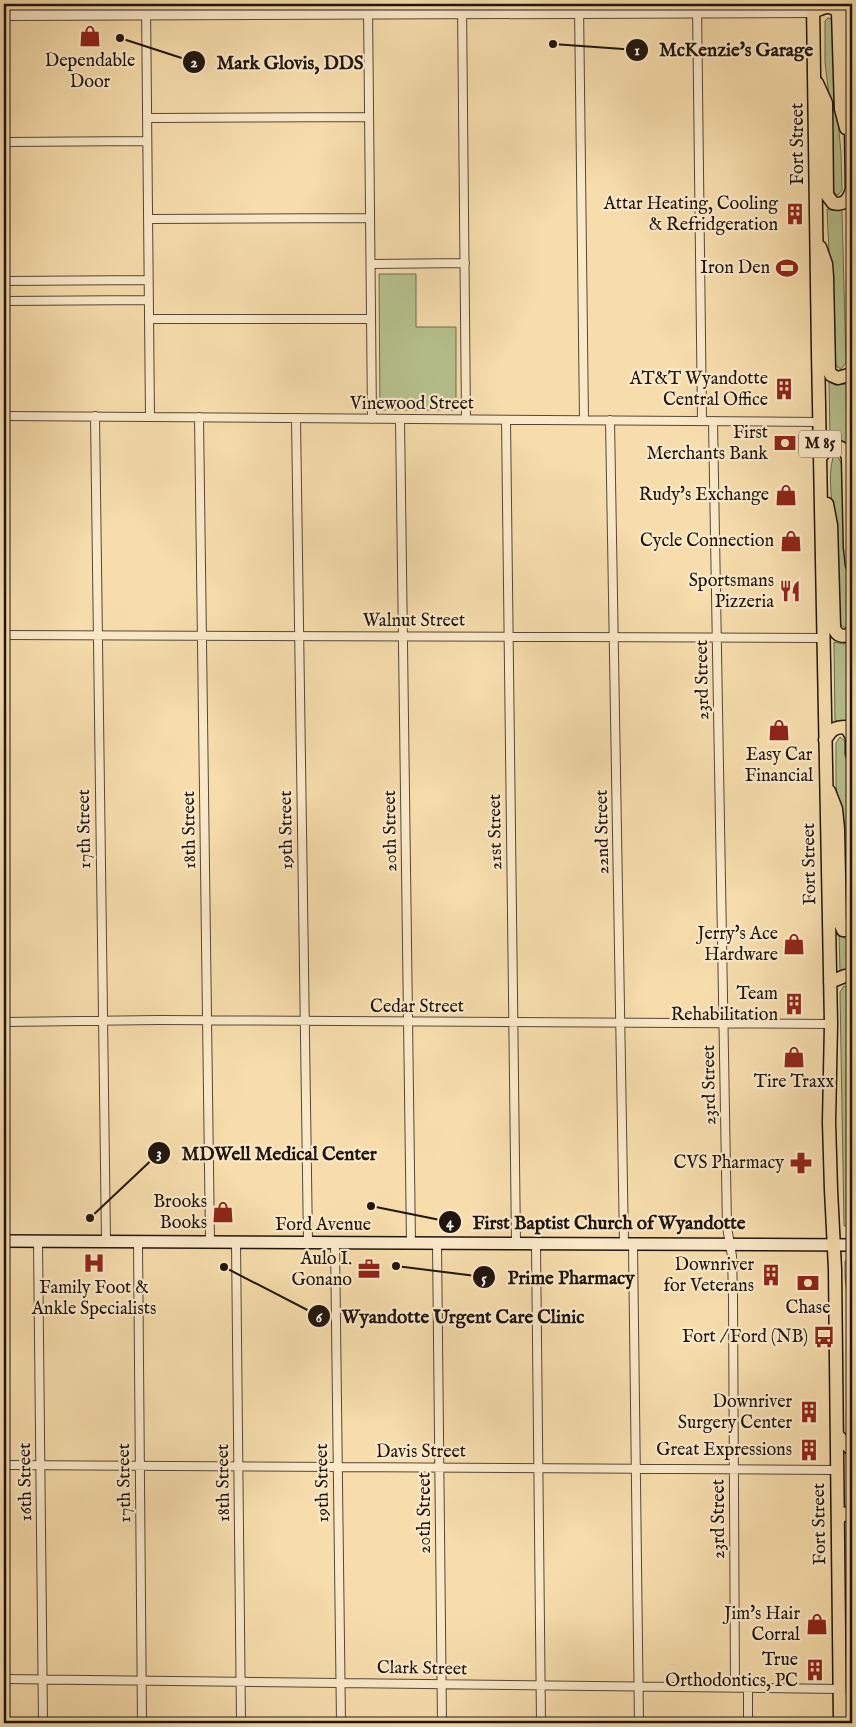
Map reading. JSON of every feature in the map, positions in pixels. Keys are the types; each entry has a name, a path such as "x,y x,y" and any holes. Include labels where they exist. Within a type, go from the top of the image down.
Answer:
{"main road":[{"path":"815,78 826,103 827,195 833,203 843,203 848,199 852,189 849,4"},
{"path":"813,8 832,7 838,12 840,109 851,150"},
{"name":"Fort Street","path":"813,8 831,1024 830,1122 834,1245 840,1723"},
{"path":"816,238 826,264 829,370 834,377 838,378 852,374"},
{"path":"820,458 827,450 838,446 842,448 848,457 852,565"},
{"path":"821,477 831,525 834,627 839,635 852,634"},
{"path":"825,740 830,730 846,727 852,737 852,754"},
{"path":"826,782 836,809 840,923 844,930 852,930"},
{"path":"830,982 845,976 852,977"},
{"name":"Ford Avenue","path":"4,1241 852,1245"},
{"path":"837,1435 852,1450"},
{"path":"838,1518 847,1513 852,1513"},
{"path":"840,1693 849,1714 850,1723"}],"street":[{"path":"368,8 372,418"},
{"path":"579,8 584,420"},
{"path":"698,8 702,421"},
{"path":"4,15 146,9 813,8"},
{"path":"146,9 150,417"},
{"path":"462,9 466,419"},
{"path":"147,118 369,117"},
{"path":"4,142 147,141"},
{"path":"148,219 370,218"},
{"path":"371,264 464,263"},
{"path":"4,280 148,280"},
{"path":"4,301 149,300"},
{"path":"149,320 371,319"},
{"name":"Vinewood Street","path":"4,416 819,422"},
{"name":"17th Street","path":"95,416 106,1241"},
{"name":"18th Street","path":"199,417 210,1242"},
{"name":"19th Street","path":"296,418 308,1242"},
{"name":"20th Street","path":"400,419 411,1243"},
{"name":"21st Street","path":"506,420 516,1243"},
{"name":"22nd Street","path":"610,420 621,1023 636,1468 639,1723"},
{"name":"23rd Street","path":"713,421 727,1227 732,1259 733,1296 735,1688"},
{"name":"Walnut Street","path":"4,635 823,638"},
{"name":"Cedar Street","path":"4,1022 207,1020 831,1024"},
{"name":"16th Street","path":"38,1241 43,1723"},
{"name":"17th Street","path":"138,1242 142,1723"},
{"name":"18th Street","path":"236,1242 241,1723"},
{"name":"19th Street","path":"335,1243 341,1723"},
{"name":"20th Street","path":"437,1243 442,1723"},
{"path":"536,1244 541,1723"},
{"name":"Davis Street","path":"4,1464 837,1470"},
{"name":"Clark Street","path":"4,1679 748,1688 840,1693"},
{"path":"748,1688 748,1723"}],"green space":[{"path":"828,18 832,19 841,153 842,190 838,195 835,194 832,186 829,96 825,62 825,21"},
{"path":"827,209 842,211 846,363 841,369 837,367 834,360"},
{"path":"379,274 416,274 416,327 456,327 456,410 380,410"},
{"path":"829,382 835,385 846,384 847,443 843,441 830,441"},
{"path":"833,457 838,457 843,467 845,548 850,623 845,628 840,624 836,542 830,484"},
{"path":"834,642 850,643 851,724 835,722"},
{"path":"840,737 845,741 849,749 852,922 846,918 841,825 836,785 836,743"},
{"path":"839,935 844,938 852,938 852,971 840,971"},
{"path":"844,986 849,988 852,995 852,1226 844,1226 840,992"},
{"path":"845,1261 852,1263 852,1341 845,1277"},
{"path":"848,1456 852,1459 852,1506 848,1507"},
{"path":"852,1522 852,1701 848,1528"}],"place":[{"name":"Dependable Door","path":"90,36"},
{"name":"Mark Glovis, DDS","path":"120,38"},
{"name":"McKenzie's Garage","path":"553,44"},
{"name":"Attar Heating, Cooling & Refridgeration","path":"795,214"},
{"name":"Iron Den","path":"787,268"},
{"name":"AT&T Wyandotte Central Office","path":"784,389"},
{"name":"First Merchants Bank","path":"785,443"},
{"name":"Rudy's Exchange","path":"786,495"},
{"name":"Cycle Connection","path":"791,541"},
{"name":"Sportsmans Pizzeria","path":"790,591"},
{"name":"Easy Car Financial","path":"779,730"},
{"name":"Jerry's Ace Hardware","path":"794,944"},
{"name":"Team Rehabilitation","path":"794,1004"},
{"name":"Tire Traxx","path":"794,1057"},
{"name":"CVS Pharmacy","path":"801,1163"},
{"name":"First Baptist Church of Wyandotte","path":"371,1206"},
{"name":"Brooks Books","path":"223,1212"},
{"name":"MDWell Medical Center","path":"90,1218"},
{"name":"Family Foot & Ankle Specialists","path":"94,1263"},
{"name":"Prime Pharmacy","path":"396,1266"},
{"name":"Wyandotte Urgent Care Clinic","path":"224,1267"},
{"name":"Aulo I. Gonano","path":"369,1269"},
{"name":"Downriver for Veterans","path":"771,1275"},
{"name":"Chase","path":"808,1283"},
{"name":"Fort / Ford (NB)","path":"824,1337"},
{"name":"Downriver Surgery Center","path":"809,1412"},
{"name":"Great Expressions","path":"809,1450"},
{"name":"Jim's Hair Corral","path":"817,1624"},
{"name":"True Orthodontics, PC","path":"815,1670"}]}
